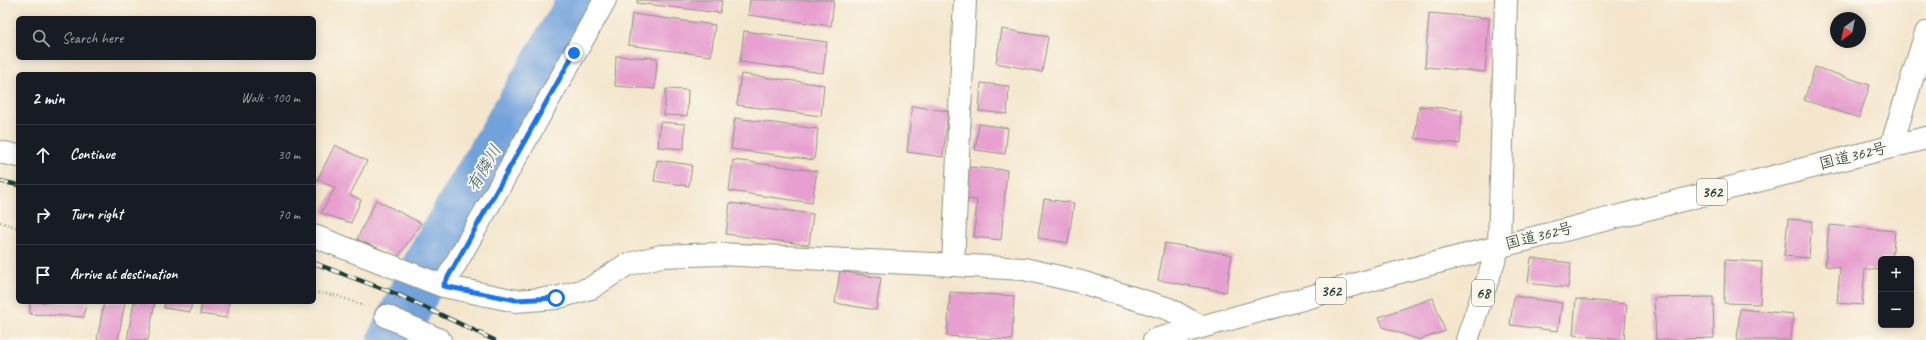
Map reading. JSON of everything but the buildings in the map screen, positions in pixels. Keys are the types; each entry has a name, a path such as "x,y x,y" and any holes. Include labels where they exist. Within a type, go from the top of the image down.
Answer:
{"main road":[{"path":"443,286 605,0"},
{"path":"953,265 965,0"},
{"path":"1499,246 1506,0"},
{"path":"1891,147 1926,33"},
{"name":"国道362号","path":"1154,340 1499,246 1926,138"},
{"path":"0,152 16,156"},
{"path":"316,237 443,286 516,300 556,298 591,288 626,265 661,256 718,254 1024,269 1081,282 1169,309 1201,327"},
{"name":"68","path":"1467,340 1499,246"},
{"path":"386,316 440,340"}],"path":[{"path":"0,222 16,227"},
{"path":"316,292 338,296 386,316"}],"waterway":[{"name":"有隣川","path":"392,340 430,259 583,0"}],"railway":[{"path":"0,181 16,185"},
{"path":"316,264 399,295 494,340"}],"route":[{"path":"556,298 516,300 443,286 574,53"}]}
